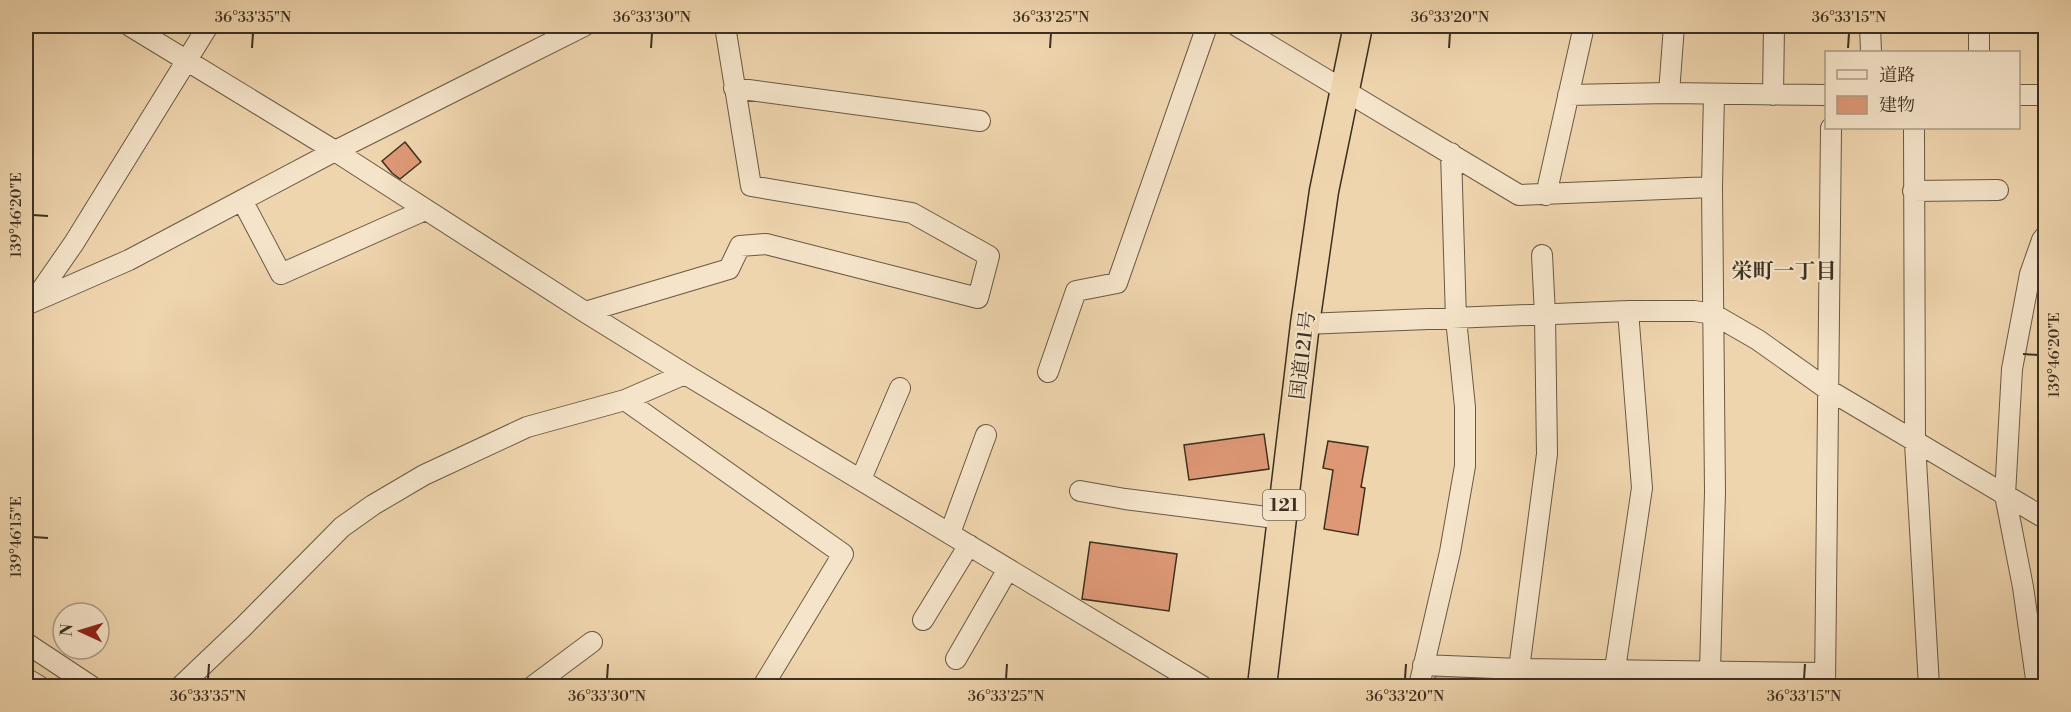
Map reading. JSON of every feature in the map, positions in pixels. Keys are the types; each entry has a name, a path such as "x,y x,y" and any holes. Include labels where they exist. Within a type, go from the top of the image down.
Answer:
{"highway":[{"name":"国道121号","path":"1262,687 1305,324 1324,191 1358,26"}],"street":[{"path":"130,26 334,151 685,374 1202,687"},
{"path":"28,306 93,213 208,26"},
{"path":"585,312 729,269 740,246 766,244 978,298 989,256 912,213 751,186 725,26"},
{"path":"1048,372 1076,291 1117,283 1207,26"},
{"path":"1237,26 1519,195 1712,188"},
{"path":"1546,195 1584,26"},
{"path":"1669,93 1674,26"},
{"path":"1773,95 1774,26"},
{"path":"1870,26 1871,51"},
{"path":"1978,26 1979,51"},
{"path":"28,306 129,260 334,151 578,27"},
{"path":"734,88 980,121"},
{"path":"1568,95 1669,93 1825,95"},
{"path":"1710,670 1715,492 1712,188 1714,94"},
{"path":"2020,95 2046,95"},
{"path":"1423,665 1519,669 1710,670 1825,680 1831,129"},
{"path":"1914,129 1915,443 1929,687"},
{"path":"1419,687 1450,552 1465,466 1465,407 1456,319 1451,153"},
{"path":"1913,192 1998,190"},
{"path":"242,200 280,274 426,210"},
{"path":"2037,687 2023,587 2005,495 2012,369 2038,274 2042,240 2046,235"},
{"path":"1519,669 1546,454 1542,255"},
{"path":"1305,324 1628,311 1694,311 1713,314 1758,340 1827,389 2046,519"},
{"path":"1615,669 1641,488 1628,311"},
{"path":"181,687 342,527 373,505 424,475 527,427 625,400 685,374"},
{"path":"861,480 900,388"},
{"path":"625,400 843,554 762,687"},
{"path":"950,533 986,435"},
{"path":"1080,491 1283,519"},
{"path":"923,620 969,545"},
{"path":"956,658 1008,568"},
{"path":"533,687 592,642"},
{"path":"26,643 91,687"},
{"path":"26,681 27,679 39,687"}],"green space":[{"path":"1442,671 1810,678 1817,686 1429,686 1430,682"}],"building":[{"path":"405,142 421,162 400,179 382,161"},
{"path":"1264,434 1269,469 1189,480 1184,445"},
{"path":"1328,441 1368,447 1361,487 1365,488 1358,535 1324,529 1333,470 1323,468"},
{"path":"1090,542 1177,554 1169,611 1082,599"}],"district":[{"name":"栄町一丁目","path":"1784,271"}]}
